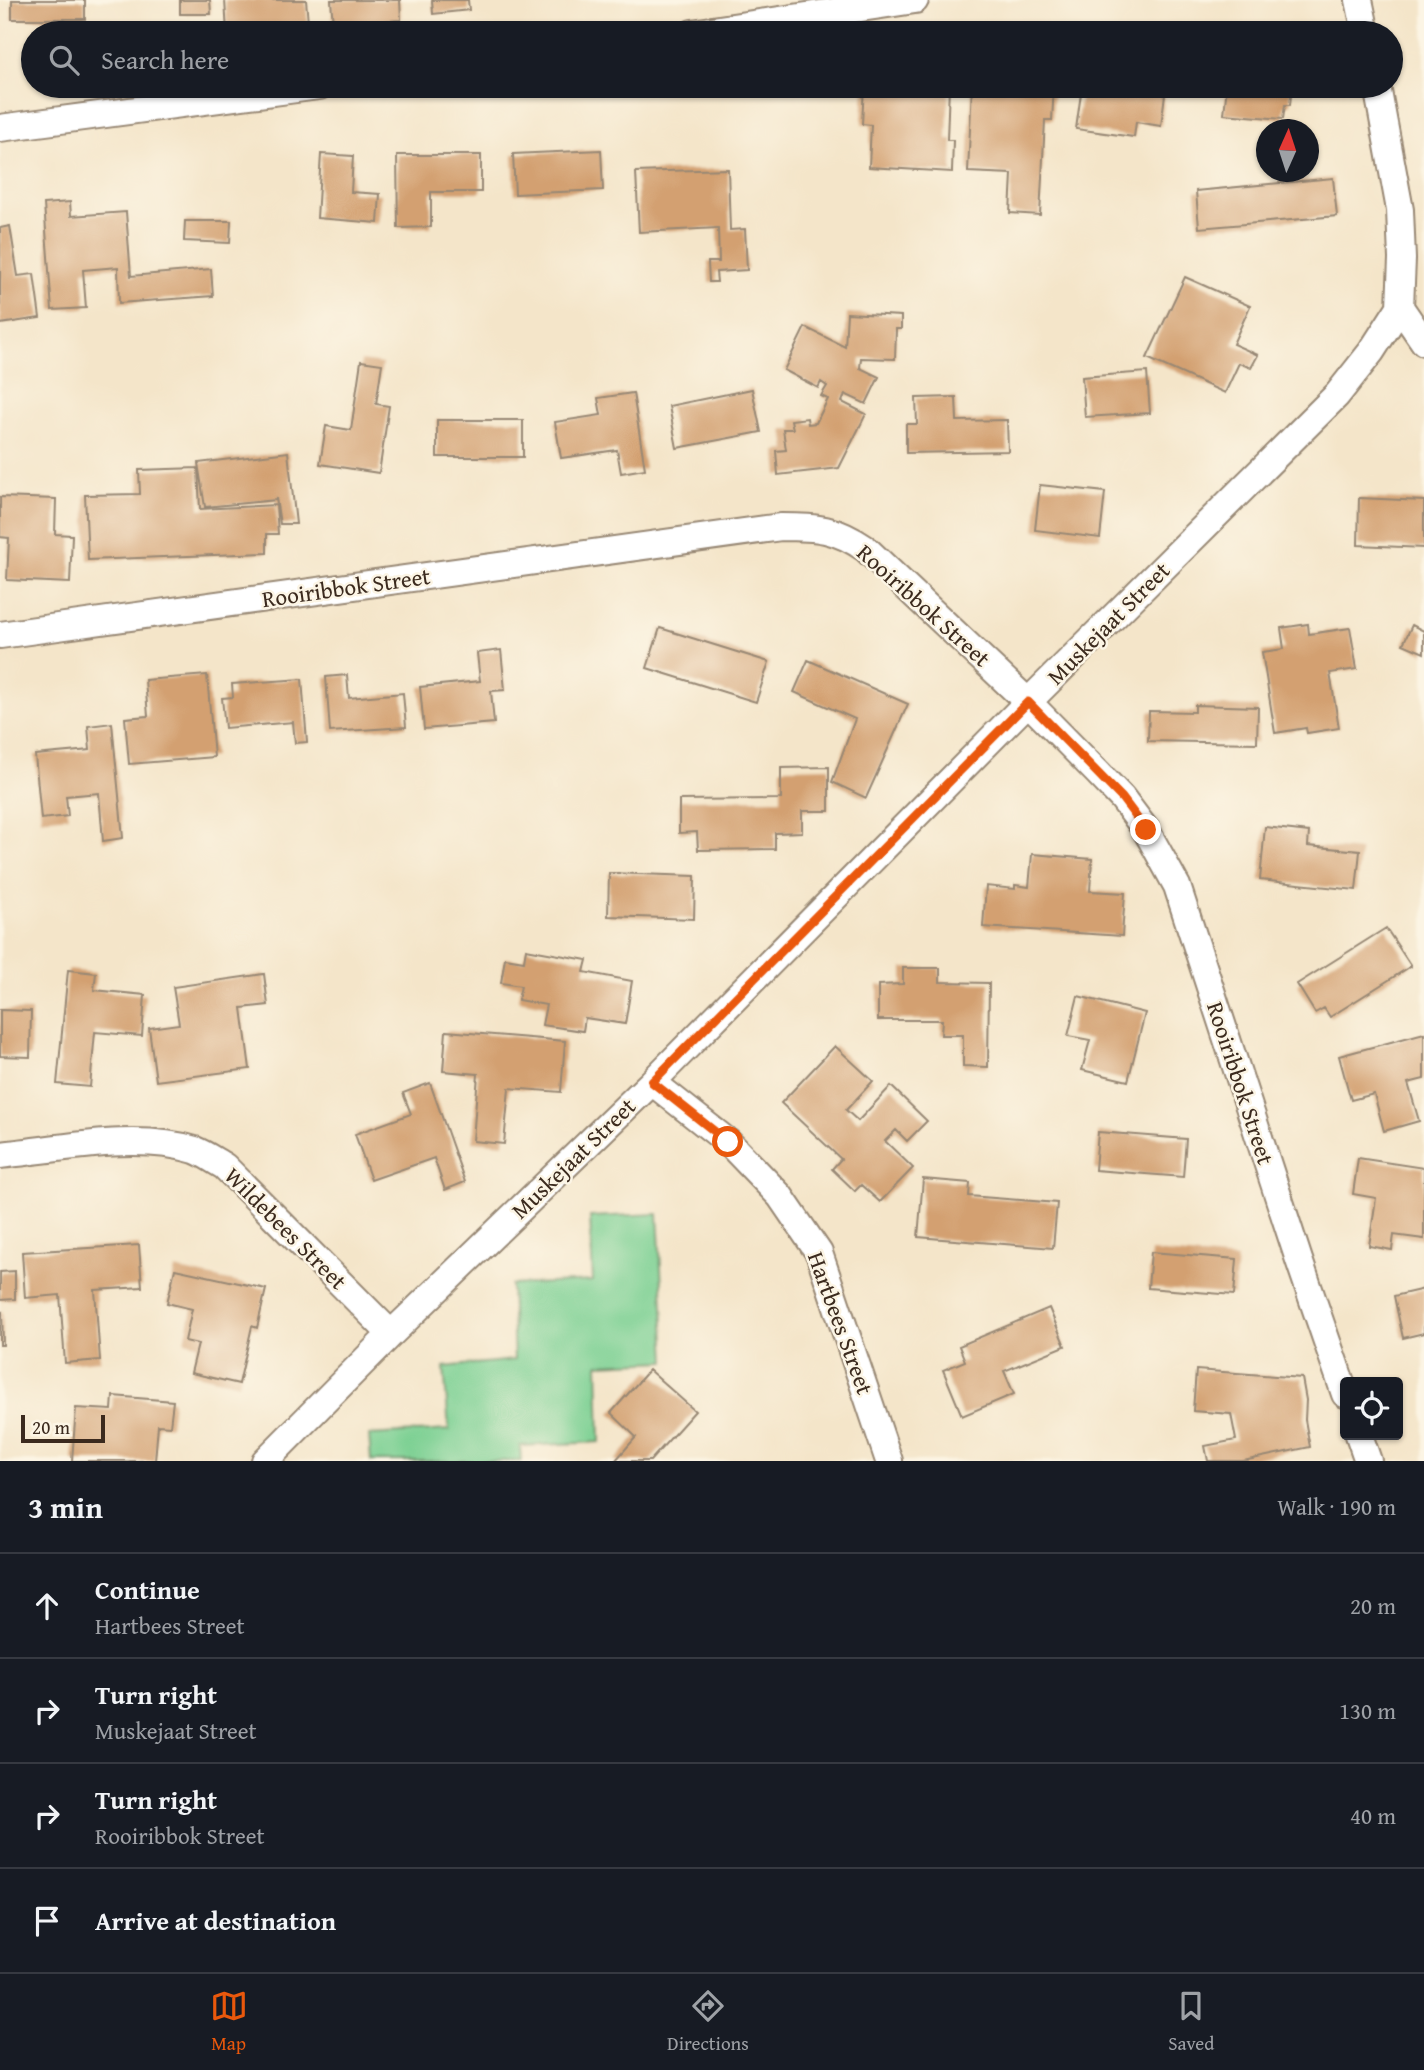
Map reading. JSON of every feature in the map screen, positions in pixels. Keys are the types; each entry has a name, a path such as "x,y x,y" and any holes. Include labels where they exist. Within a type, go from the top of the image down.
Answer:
{"street":[{"path":"773,21 915,0"},
{"path":"1359,0 1363,21"},
{"path":"0,128 228,98"},
{"path":"1379,98 1400,210 1400,307 1424,342"},
{"name":"Muskejaat Street","path":"265,1461 391,1334 652,1082 1337,395 1371,352 1400,307"},
{"name":"Rooiribbok Street","path":"0,635 781,527 827,529 848,536 866,549 1028,702 1122,798 1146,830 1177,886 1340,1379"},
{"name":"Hartbees Street","path":"652,1082 728,1142 779,1196 819,1253 890,1461"},
{"name":"Wildebees Street","path":"0,1155 96,1144 137,1143 165,1144 197,1151 224,1166 391,1334"},
{"path":"1361,1440 1368,1461"}],"green space":[{"path":"658,1214 666,1361 598,1364 600,1442 520,1446 521,1461 371,1461 369,1435 449,1430 444,1367 514,1360 511,1285 593,1281 590,1217"}],"building":[{"path":"12,0 85,0 85,19 12,19"},
{"path":"180,0 210,0 211,14 180,14"},
{"path":"225,0 306,0 308,21 226,21"},
{"path":"331,0 400,0 401,20 333,21"},
{"path":"432,0 468,0 469,10 433,14"},
{"path":"863,98 949,98 947,140 953,140 952,172 869,167 871,125 862,124"},
{"path":"971,98 1053,98 1052,120 1045,120 1040,215 1010,213 1012,174 968,172"},
{"path":"1080,98 1164,98 1161,126 1136,122 1134,137 1076,129"},
{"path":"1226,98 1291,98 1290,105 1285,105 1283,119 1224,114"},
{"path":"601,150 603,190 515,194 513,154"},
{"path":"321,154 353,156 351,192 380,194 378,223 317,218"},
{"path":"397,155 481,155 481,192 431,192 431,227 398,228"},
{"path":"728,169 730,230 745,229 747,270 716,272 717,282 709,282 708,262 719,262 718,228 639,232 636,172"},
{"path":"1333,178 1337,216 1199,228 1196,191 1319,182 1319,179"},
{"path":"70,202 71,216 126,212 131,276 211,269 213,296 119,303 118,267 83,270 86,308 52,310 44,204"},
{"path":"185,221 231,221 230,243 184,241"},
{"path":"10,226 18,276 34,274 40,318 0,324 0,228"},
{"path":"1185,277 1250,306 1233,344 1258,355 1251,368 1239,363 1225,393 1147,358"},
{"path":"847,313 901,316 901,329 896,329 895,359 861,358 860,368 879,377 866,404 845,394 842,402 866,414 839,468 778,475 776,451 786,450 783,429 793,429 791,420 807,418 808,424 816,423 828,399 821,396 827,386 821,382 818,388 784,370 805,327 845,347"},
{"path":"361,361 382,364 376,404 389,406 379,473 320,464 326,426 351,430"},
{"path":"1147,372 1150,413 1085,417 1082,377"},
{"path":"752,389 761,432 677,448 669,406"},
{"path":"633,393 645,469 621,473 617,450 561,458 555,422 601,415 598,398"},
{"path":"956,397 957,421 1007,420 1008,451 906,453 906,424 917,424 916,398"},
{"path":"437,420 523,420 523,457 437,457"},
{"path":"288,452 296,524 280,524 276,498 205,507 198,463"},
{"path":"198,468 200,509 276,505 278,534 267,534 267,553 88,560 85,495 140,494 139,470"},
{"path":"1040,485 1105,492 1100,538 1035,530"},
{"path":"0,497 56,499 55,534 72,535 70,583 7,580 9,538 0,537"},
{"path":"1359,498 1424,501 1424,548 1358,545"},
{"path":"1308,624 1309,634 1350,628 1357,669 1330,673 1339,728 1307,733 1306,728 1275,733 1262,652 1284,649 1281,628"},
{"path":"1412,625 1424,631 1424,653 1403,644"},
{"path":"660,628 769,662 756,702 647,668"},
{"path":"501,650 505,690 491,691 494,723 424,729 420,687 480,681 477,653"},
{"path":"808,660 908,704 866,798 832,782 855,719 794,692"},
{"path":"207,675 214,757 129,764 125,718 148,716 145,680"},
{"path":"347,675 349,698 403,693 406,727 330,732 326,677"},
{"path":"302,679 307,742 295,743 293,722 225,728 222,698 233,697 232,684"},
{"path":"1195,705 1258,707 1257,743 1148,741 1149,711 1195,712"},
{"path":"112,723 123,838 103,841 99,793 66,796 68,816 41,819 35,755 90,750 88,726"},
{"path":"829,767 829,811 802,811 802,832 775,833 775,849 698,850 697,832 679,833 679,800 781,799 781,768"},
{"path":"1265,827 1309,832 1308,846 1360,851 1356,890 1260,880"},
{"path":"1032,854 1092,859 1090,891 1125,893 1122,936 983,927 986,886 1015,889 1015,885 1029,887"},
{"path":"609,873 695,876 694,919 608,916"},
{"path":"1386,928 1411,966 1330,1017 1324,1008 1315,1013 1297,984"},
{"path":"526,949 587,960 584,972 632,981 625,1024 585,1018 583,1031 542,1025 546,1005 518,1000 521,986 501,983 505,958 524,961"},
{"path":"903,968 940,968 940,982 989,983 988,1067 963,1066 963,1035 941,1035 942,1020 878,1020 878,985 903,984"},
{"path":"68,970 96,973 94,990 145,995 142,1036 95,1032 90,1087 57,1084"},
{"path":"264,974 268,1005 242,1008 250,1069 156,1081 149,1028 179,1024 173,987"},
{"path":"1078,996 1145,1013 1128,1081 1082,1070 1090,1040 1068,1036"},
{"path":"0,1010 31,1011 30,1057 0,1056"},
{"path":"446,1031 565,1041 561,1092 509,1088 504,1144 473,1141 478,1074 443,1071"},
{"path":"1424,1033 1424,1079 1408,1083 1419,1121 1384,1131 1374,1094 1351,1100 1339,1056"},
{"path":"835,1046 873,1081 846,1110 858,1121 891,1086 927,1121 907,1141 896,1130 885,1141 913,1168 880,1202 861,1185 855,1191 832,1169 841,1159 781,1103"},
{"path":"430,1083 465,1182 445,1190 434,1158 371,1180 355,1134 411,1114 403,1093"},
{"path":"1098,1132 1186,1139 1183,1177 1095,1170"},
{"path":"1358,1158 1424,1168 1424,1239 1394,1235 1392,1250 1369,1246 1376,1198 1353,1194"},
{"path":"923,1179 970,1183 969,1196 1057,1203 1053,1248 918,1237"},
{"path":"139,1245 142,1287 95,1290 100,1360 65,1363 60,1295 25,1298 22,1252"},
{"path":"1151,1252 1237,1259 1234,1295 1148,1288"},
{"path":"175,1269 266,1289 257,1328 252,1326 239,1384 191,1373 198,1344 185,1341 192,1309 167,1303"},
{"path":"15,1271 15,1299 0,1300 0,1272"},
{"path":"1424,1289 1424,1333 1403,1338 1394,1296"},
{"path":"1049,1308 1065,1346 1004,1371 1014,1394 962,1416 943,1370 965,1361 959,1346"},
{"path":"2,1312 3,1345 0,1345 0,1313"},
{"path":"649,1370 695,1411 650,1461 615,1461 636,1437 611,1413"},
{"path":"1196,1370 1302,1378 1310,1447 1243,1461 1208,1461 1205,1446 1236,1440 1231,1414 1193,1411"},
{"path":"113,1396 173,1401 170,1426 158,1425 155,1461 72,1461 76,1408 112,1410"}],"route":[{"path":"728,1142 652,1082 1028,702 1122,798 1146,830"}]}
